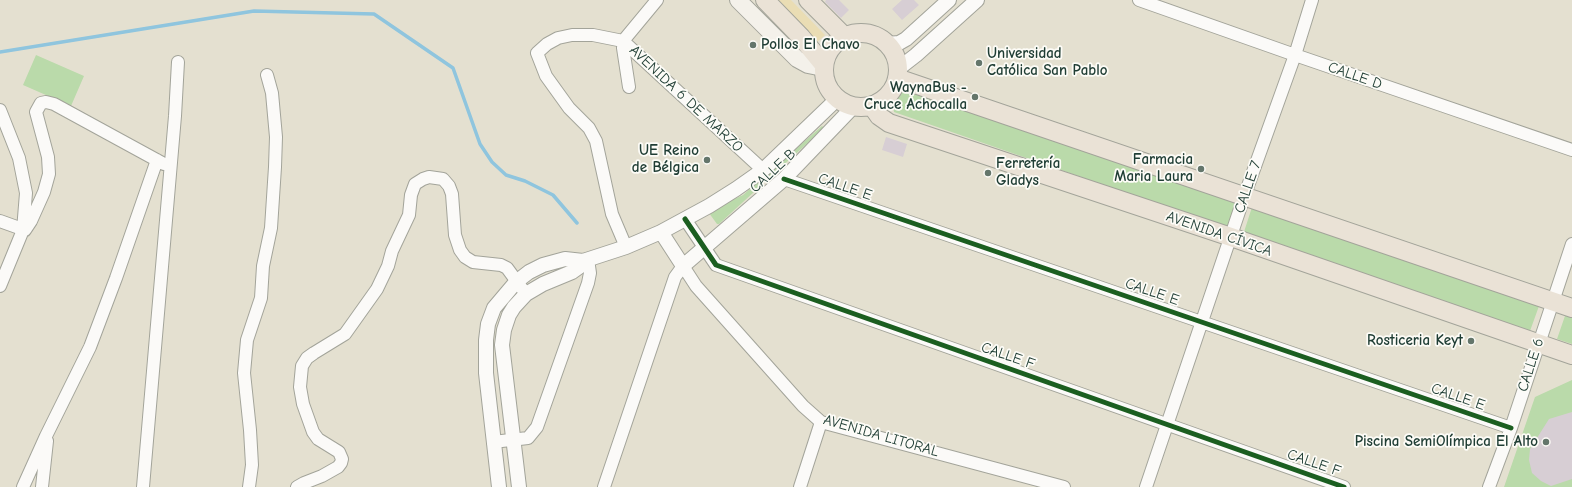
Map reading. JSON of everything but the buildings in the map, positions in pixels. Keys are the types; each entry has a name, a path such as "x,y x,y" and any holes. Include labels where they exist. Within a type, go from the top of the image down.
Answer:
{"main road":[{"path":"738,0 797,59 808,64 824,67"},
{"path":"765,0 801,37 824,67"},
{"path":"813,2 845,36"},
{"path":"857,33 876,36 887,44 895,56 898,74 889,95 882,101 872,106 862,108 845,104 830,92 826,84 824,67 828,51 845,36 857,33"},
{"path":"898,74 1244,197 1572,308"},
{"name":"AVENIDA CÍVICA","path":"872,106 879,116 889,123 1231,237 1572,355"}],"street":[{"path":"629,87 623,41 657,0"},
{"path":"887,44 899,43 906,39 949,0"},
{"path":"898,74 916,55 977,0"},
{"name":"CALLE D","path":"1139,0 1295,56 1572,150"},
{"name":"CALLE 7","path":"1146,487 1166,424 1244,197 1295,56 1312,0"},
{"name":"AVENIDA 6 DE MARZO","path":"626,247 612,214 596,141 589,128 569,108 546,76 537,52 547,44 558,38 572,35 593,35 623,41 763,170"},
{"path":"143,487 175,116 178,62"},
{"path":"249,487 252,465 244,373 247,340 261,298 263,266 271,228 275,167 276,137 273,100 266,75"},
{"name":"CALLE B","path":"586,260 626,247 661,232 685,220 736,189 763,170 837,99"},
{"path":"23,230 26,229 31,221 44,192 49,174 48,157 36,112 41,103 46,102 54,104 170,168"},
{"name":"CALLE B","path":"683,266 784,179 853,107"},
{"path":"0,110 19,158 26,193 23,230 0,286"},
{"path":"24,487 46,436 90,347 116,278 157,160"},
{"path":"297,487 338,467 341,464 342,459 339,452 318,439 308,421 300,387 302,366 307,358 345,334 377,289 388,266 392,251 409,215 411,195 415,184 429,177 442,179 449,186 452,194 456,235 460,250 465,257 473,262 501,265 507,268 526,294"},
{"name":"CALLE E","path":"784,179 1511,428"},
{"name":"CALLE F","path":"685,220 716,265 1344,487"},
{"path":"0,221 23,230"},
{"name":"AVENIDA LITORAL","path":"661,232 696,286 803,406 821,422 1064,487"},
{"name":"CALLE 6","path":"1490,487 1572,244"},
{"path":"499,487 486,373 486,335 488,324 494,308 516,282 529,272 543,265 565,259 586,260"},
{"path":"519,487 502,338 509,315 519,300 543,284 572,272 586,260"},
{"path":"493,442 528,438 537,427 588,283 590,273 586,260"},
{"path":"604,487 675,276 683,266"},
{"path":"800,487 821,422"},
{"path":"42,487 47,446 46,436"}],"green space":[{"path":"36,55 84,76 71,106 23,85"},
{"path":"910,90 1236,202 1228,228 894,112 893,104 900,92"},
{"path":"822,126 824,128 719,224 717,224 709,211 743,195"},
{"path":"1252,207 1539,306 1530,331 1244,232"},
{"path":"1566,313 1572,315 1572,344 1557,339"},
{"name":"Piscina SemiOlímpica El Alto","path":"1572,380 1572,487 1504,487 1535,397"}],"sand":[{"path":"775,0 791,0 825,35 817,42"}],"waterway":[{"path":"0,52 254,11 374,14 453,68 480,144 492,162 506,175 525,181 553,195 577,223"}],"cycle path":[{"path":"784,179 1511,428"},
{"path":"685,219 716,265 1344,487"}],"place":[{"name":"Pollos El Chavo","path":"753,45"},
{"name":"Universidad Católica San Pablo","path":"979,63"},
{"name":"WaynaBus - Cruce Achocalla","path":"975,97"},
{"name":"UE Reino de Bélgica","path":"707,160"},
{"name":"Farmacia Maria Laura","path":"1201,169"},
{"name":"Ferretería Gladys","path":"988,173"},
{"name":"Rosticeria Keyt","path":"1471,341"},
{"name":"Piscina SemiOlímpica El Alto","path":"1546,442"}]}
